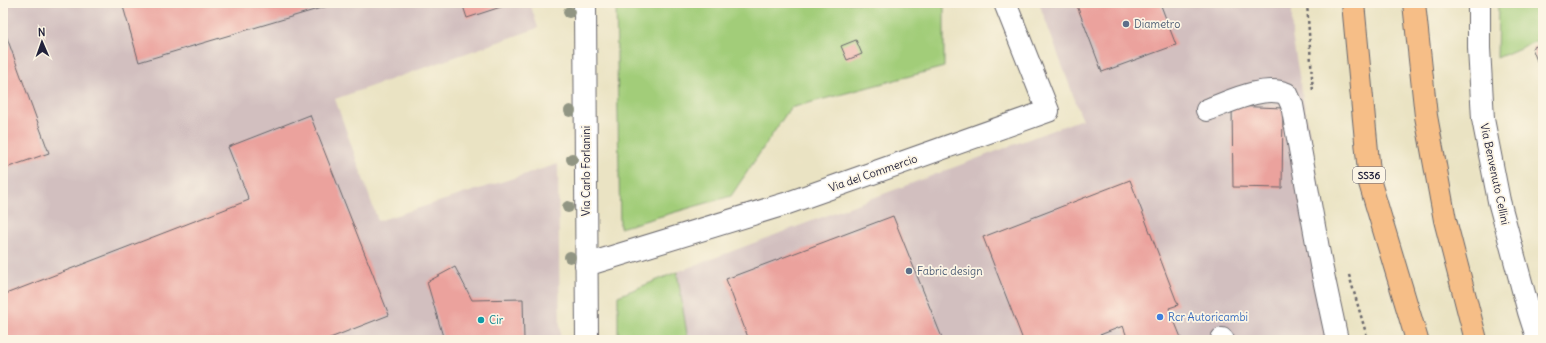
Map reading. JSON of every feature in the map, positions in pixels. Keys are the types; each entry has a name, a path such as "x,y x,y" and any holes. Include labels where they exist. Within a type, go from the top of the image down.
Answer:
{"highway":[{"name":"SS36","path":"1353,3 1370,183 1417,340"},
{"path":"1414,3 1426,116 1446,220 1476,340"}],"street":[{"name":"Via Carlo Forlanini","path":"585,3 587,340"},
{"name":"Via del Commercio","path":"586,265 785,204 1048,112 1005,3"},
{"name":"Via Benvenuto Cellini","path":"1479,3 1479,48 1483,119 1499,201 1538,340"},
{"path":"1207,110 1253,94 1279,90 1287,94 1292,104 1321,265 1337,340"}],"shaded area":[{"path":"3,3 530,3 538,28 335,99 378,221 558,164 560,340 3,340"},
{"path":"1039,3 1292,3 1292,35 1329,247 1310,250 1327,340 688,340 677,272 1082,119"}],"green space":[{"path":"616,3 944,3 944,67 790,108 731,196 620,228"},
{"path":"1498,3 1543,3 1543,38 1497,58"},
{"path":"677,272 688,340 618,340 618,296"}],"building":[{"path":"122,3 338,3 139,62"},
{"path":"462,3 513,3 467,18"},
{"name":"Diametro","path":"1076,3 1160,3 1176,45 1102,72"},
{"path":"3,27 49,153 3,169"},
{"path":"856,40 862,54 847,60 841,46"},
{"path":"1543,43 1543,76 1532,48"},
{"path":"1232,106 1283,108 1282,188 1233,187"},
{"path":"310,115 389,315 325,340 3,340 3,295 249,200 228,147"},
{"path":"1130,180 1178,305 1169,308 1182,340 1128,340 1123,326 1087,340 1023,340 983,237"},
{"path":"893,216 943,340 749,340 726,279"},
{"name":"Cir","path":"455,267 472,300 523,299 524,340 444,340 427,282"}],"place":[{"name":"Diametro","path":"1126,24"},
{"name":"Fabric design","path":"909,271"},
{"name":"Rcr Autoricambi","path":"1160,317"},
{"name":"Cir","path":"481,320"}]}
